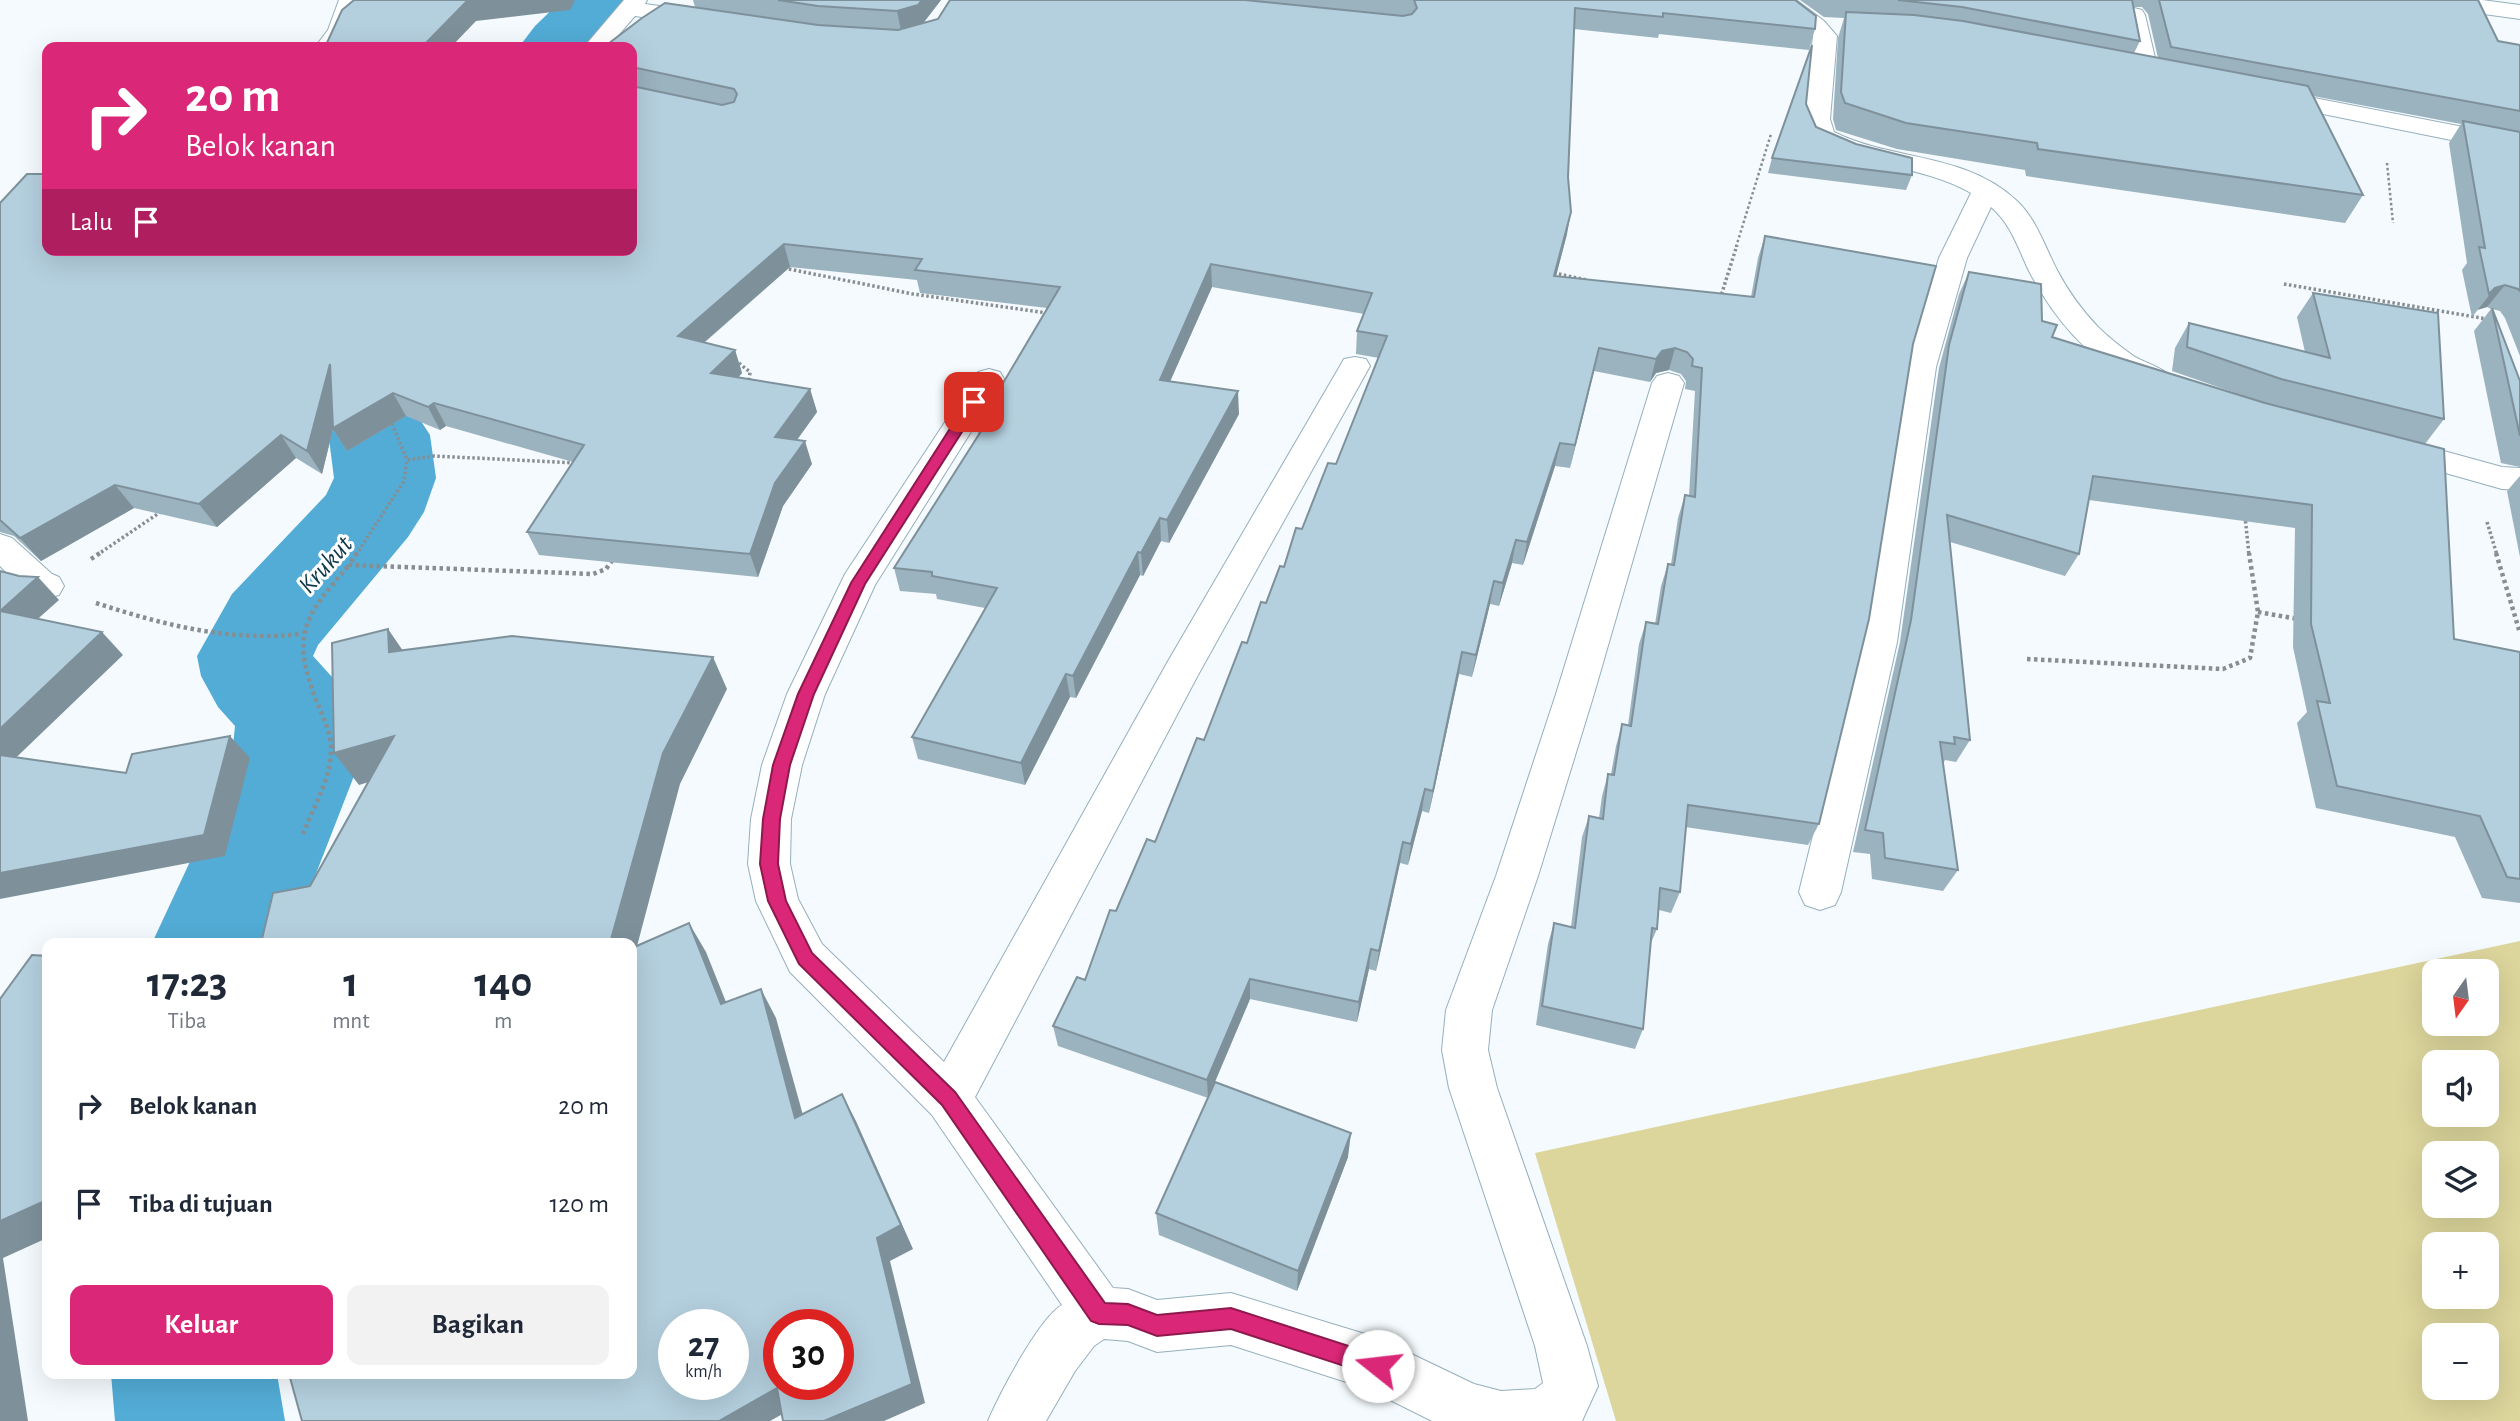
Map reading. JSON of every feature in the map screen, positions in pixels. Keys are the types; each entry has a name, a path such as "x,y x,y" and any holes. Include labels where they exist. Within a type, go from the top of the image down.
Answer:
{"street":[{"path":"331,42 339,30 350,0"},
{"path":"1785,0 1793,12 1832,27 1825,36 1817,119 1823,136 1843,146 1917,164 1986,190 2005,204 2017,218 2043,271 2079,327 2098,345 2125,363 2181,389"},
{"path":"2433,0 2520,12"},
{"path":"600,42 632,4 720,21"},
{"path":"2134,15 2136,74 2174,79"},
{"path":"2242,91 2520,146"},
{"path":"1820,892 1879,642 1908,442 1930,331 1953,258 1986,190"},
{"path":"948,1099 1180,673 1355,366"},
{"path":"989,379 858,583 806,694 782,765 771,819 769,864 777,901 806,958 948,1099 1099,1314"},
{"path":"1016,1421 1056,1352 1075,1327 1099,1314 1128,1315 1157,1326 1231,1319 1378,1366 1438,1396 1501,1418 1545,1416 1566,1399 1571,1386 1561,1346 1473,1088 1465,1050 1469,1010 1517,876 1567,720 1668,383"},
{"path":"2372,443 2472,470 2520,479"},
{"path":"0,546 38,583 46,586"}],"path":[{"path":"2386,120 2385,145 2393,223"},
{"path":"1718,305 1770,135 1779,129 1820,129"},
{"path":"775,266 913,294 1045,315 1054,310"},
{"path":"1549,272 1587,280"},
{"path":"913,294 921,283"},
{"path":"2284,284 2488,319"},
{"path":"727,356 750,372 750,380 742,389"},
{"path":"303,834 328,770 332,744 302,665 301,634 320,600 349,565 404,481 407,460 389,416"},
{"path":"407,460 446,456 586,464"},
{"path":"2472,470 2520,633"},
{"path":"46,586 59,581 173,503"},
{"path":"2027,659 2223,669 2250,658 2258,612 2251,575 2245,513"},
{"path":"349,565 593,574 606,569 615,558"},
{"path":"46,586 187,629 245,636 283,637 301,634"},
{"path":"2258,612 2299,620"}],"shaded area":[{"path":"2520,941 2520,1421 1616,1421 1535,1153 2422,962 2422,1036 2499,1036 2499,959 2436,959"}],"building":[{"path":"354,0 468,0 427,42 327,42 342,10"},
{"path":"778,0 922,0 918,5 897,11 818,6"},
{"path":"950,0 1245,0 1403,16 1412,14 1417,8 1414,0 1795,0 1816,16 1815,29 1663,13 1663,17 1575,8 1568,177 1571,212 1554,276 1754,297 1765,236 1936,266 1913,344 1869,619 1819,824 1688,805 1680,892 1660,888 1657,929 1652,928 1643,1029 1542,1006 1554,923 1575,928 1589,816 1603,819 1608,774 1614,775 1622,724 1631,726 1646,622 1658,624 1668,564 1674,565 1685,495 1695,497 1702,368 1692,366 1693,359 1687,352 1675,348 1662,351 1656,359 1599,348 1575,445 1560,443 1527,542 1516,540 1503,583 1494,581 1476,655 1462,652 1433,791 1425,789 1411,844 1403,842 1379,951 1371,949 1359,1002 1250,979 1207,1080 1053,1026 1077,977 1085,980 1110,910 1116,911 1147,839 1155,842 1197,738 1204,740 1242,642 1247,643 1261,602 1266,603 1280,566 1284,567 1296,528 1302,529 1328,463 1336,464 1387,336 1357,331 1372,293 1211,264 1160,380 1238,391 1167,520 1160,518 1141,553 1138,552 1073,676 1066,674 1021,763 912,737 997,588 932,576 932,572 894,568 983,428 977,427 1060,287 915,270 922,259 784,244 678,336 735,350 711,373 810,389 775,437 805,441 775,483 750,554 527,532 584,445 434,403 428,407 393,393 333,428 330,364 307,451 281,435 199,504 115,485 20,538 0,520 0,203 27,174 42,174 42,256 637,256 637,87 722,105 734,102 737,94 734,89 637,68 637,42 611,42 665,3 818,25 898,30 938,19"},
{"path":"1898,0 2132,0 2140,41 1962,7"},
{"path":"2159,0 2478,0 2498,41 2520,45 2520,111 2171,47"},
{"path":"1846,12 1914,15 1963,21 2308,86 2363,195 2038,149 2037,143 1906,123 1845,103 1841,92"},
{"path":"1812,45 1806,104 1816,127 1856,144 1912,158 1912,175 1772,158"},
{"path":"2463,121 2520,132 2520,291 2505,285 2495,288 2489,294 2479,247 2485,248"},
{"path":"1969,272 2041,284 2042,321 2057,325 2052,337 2265,403 2444,449 2454,639 2520,652 2520,879 2507,877 2480,816 2337,786 2317,701 2330,703 2311,624 2312,505 2093,476 2079,554 1947,515 1970,740 1954,737 1955,744 1940,742 1958,870 1885,858 1883,833 1865,830 1911,620 1949,345"},
{"path":"2313,293 2438,313 2444,419 2281,379 2187,347 2189,323 2330,358"},
{"path":"2492,308 2520,381 2520,436"},
{"path":"0,571 38,577 0,611"},
{"path":"0,611 102,632 0,729"},
{"path":"388,629 389,652 512,636 713,657 663,753 611,938 262,938 273,893 310,886 394,736 334,753 332,643"},
{"path":"230,736 204,835 0,873 0,755 126,773 132,754"},
{"path":"689,923 721,1004 761,989 795,1118 842,1094 901,1225 877,1238 912,1384 824,1421 783,1421 779,1400 854,1400 854,1309 763,1309 763,1396 719,1421 302,1421 290,1379 637,1379 637,946"},
{"path":"32,955 42,956 42,1202 0,1221 0,999"},
{"path":"1215,1082 1351,1133 1298,1271 1156,1213"}],"waterway":[{"name":"Krukut","path":"560,42 597,0"},
{"name":"Krukut","path":"223,938 292,776 296,731 290,709 259,676 255,656 272,623 371,512 385,478 380,435 365,411 340,397 265,368 257,344 275,317 327,256"},
{"name":"Krukut","path":"195,1379 200,1421"}],"route":[{"path":"974,402 858,583 806,694 782,765 771,819 769,864 777,901 806,958 948,1099 1099,1314 1128,1315 1157,1326 1231,1319 1378,1366"}]}
